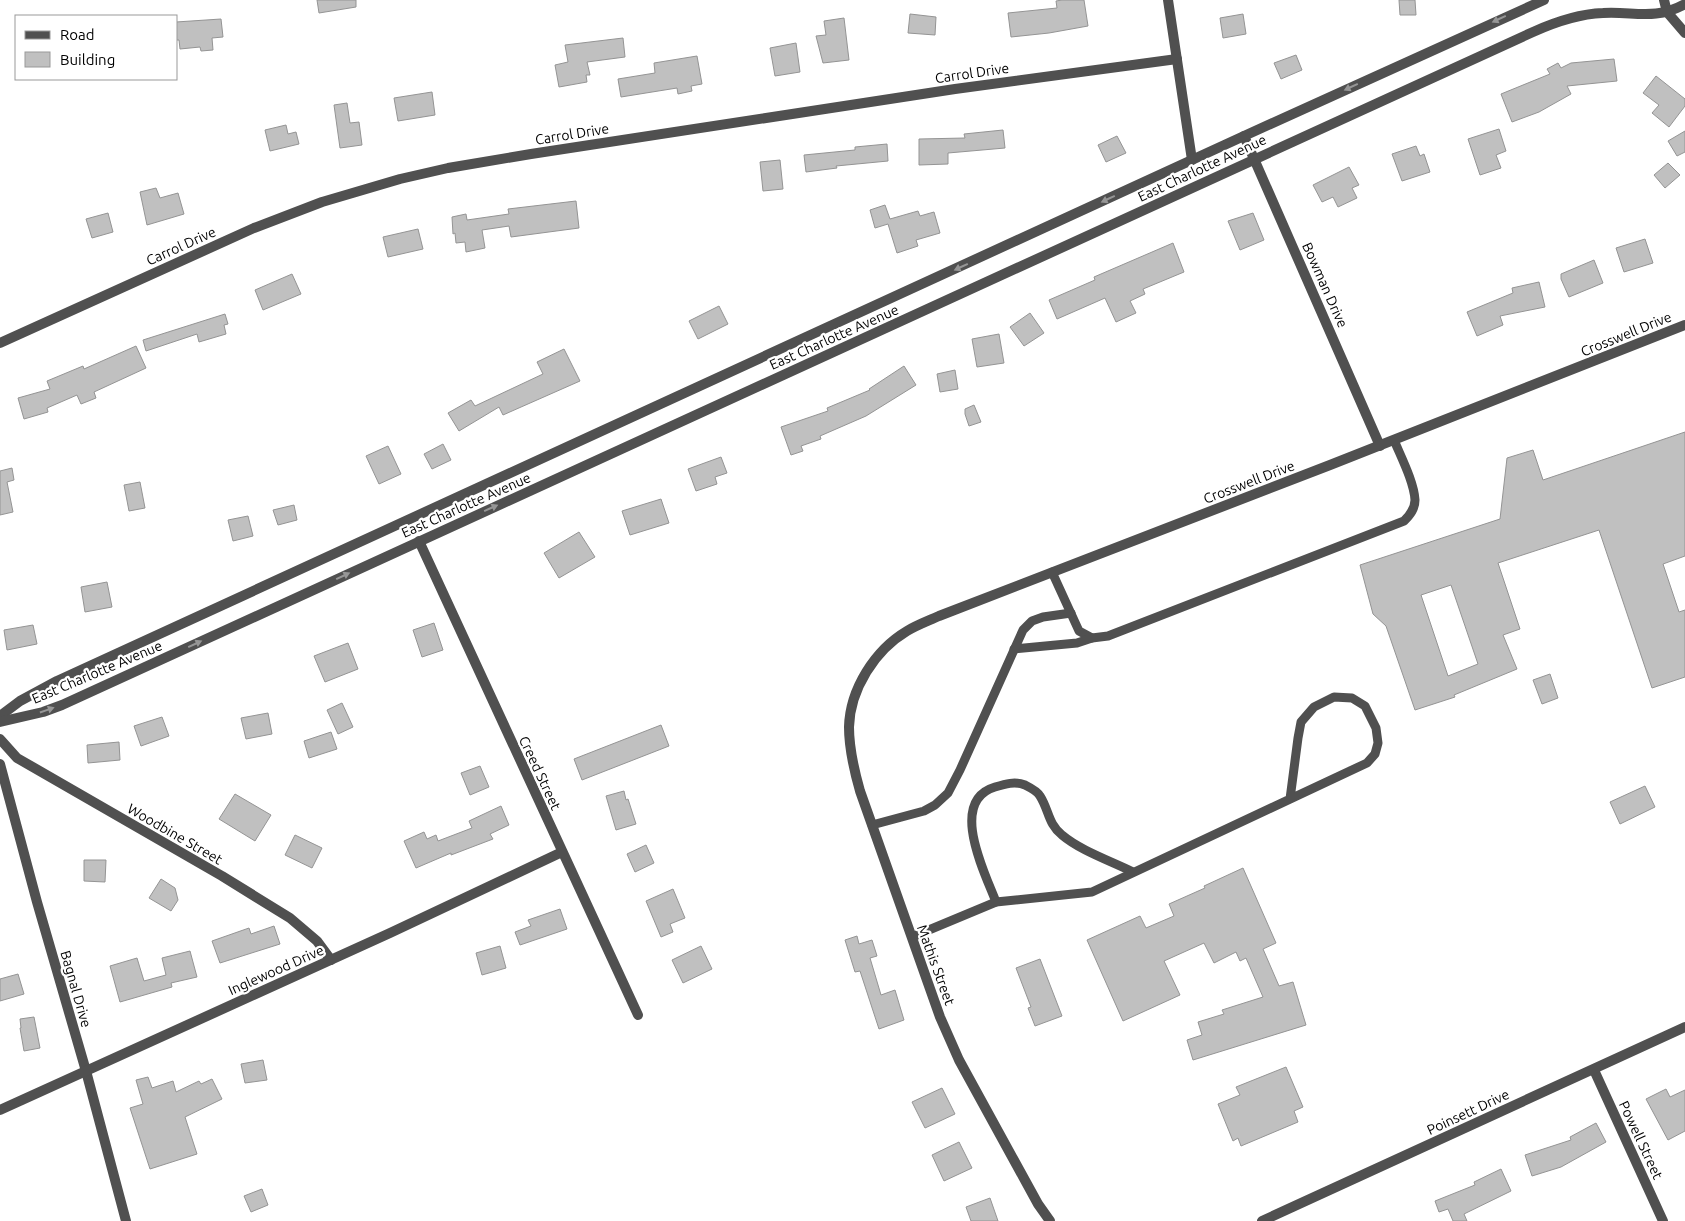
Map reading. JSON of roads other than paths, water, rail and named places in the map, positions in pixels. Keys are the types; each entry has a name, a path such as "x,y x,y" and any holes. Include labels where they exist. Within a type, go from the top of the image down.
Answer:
{"street":[{"path":"1168,0 1192,160"},
{"name":"East Charlotte Avenue","path":"0,716 20,701 57,681 1544,0"},
{"path":"1664,0 1667,12 1685,34"},
{"name":"East Charlotte Avenue","path":"0,722 43,712 62,705 1555,22 1571,17 1601,13 1617,12 1643,15 1667,12 1683,3"},
{"name":"Carrol Drive","path":"0,343 254,228 331,199 400,179 448,168 531,154 955,90 1177,59"},
{"name":"Bowman Drive","path":"1244,136 1380,446"},
{"name":"Crosswell Drive","path":"854,700 864,674 877,656 893,640 907,631 939,616 1685,326"},
{"name":"Creed Street","path":"418,541 638,1015"},
{"name":"Mathis Street","path":"854,700 849,725 852,763 860,792 940,1017 959,1060 1038,1204 1050,1221"},
{"name":"Woodbine Street","path":"0,739 17,758 222,876 290,918 317,941 331,960"},
{"name":"Bagnal Drive","path":"0,764 126,1221"},
{"name":"Inglewood Drive","path":"0,1110 331,960 562,852"},
{"name":"Poinsett Drive","path":"1262,1221 1685,1027"},
{"name":"Powell Street","path":"1594,1070 1664,1221"}],"lane":[{"path":"1014,650 1077,643 1092,638 1108,636 1404,521 1412,512 1415,502 1411,483 1394,440"},
{"path":"1052,572 1079,631 1092,638"},
{"path":"872,825 924,811 935,805 948,793 1023,630 1032,621 1044,617 1071,613"},
{"path":"912,937 996,902 1092,892 1367,763 1375,754 1378,743 1376,728 1365,706 1352,698 1334,698 1314,707 1301,722 1290,799"},
{"path":"996,902 974,843 971,826 972,813 978,798 989,789 1008,783 1024,784 1040,794 1051,824 1061,835 1133,872"}]}
